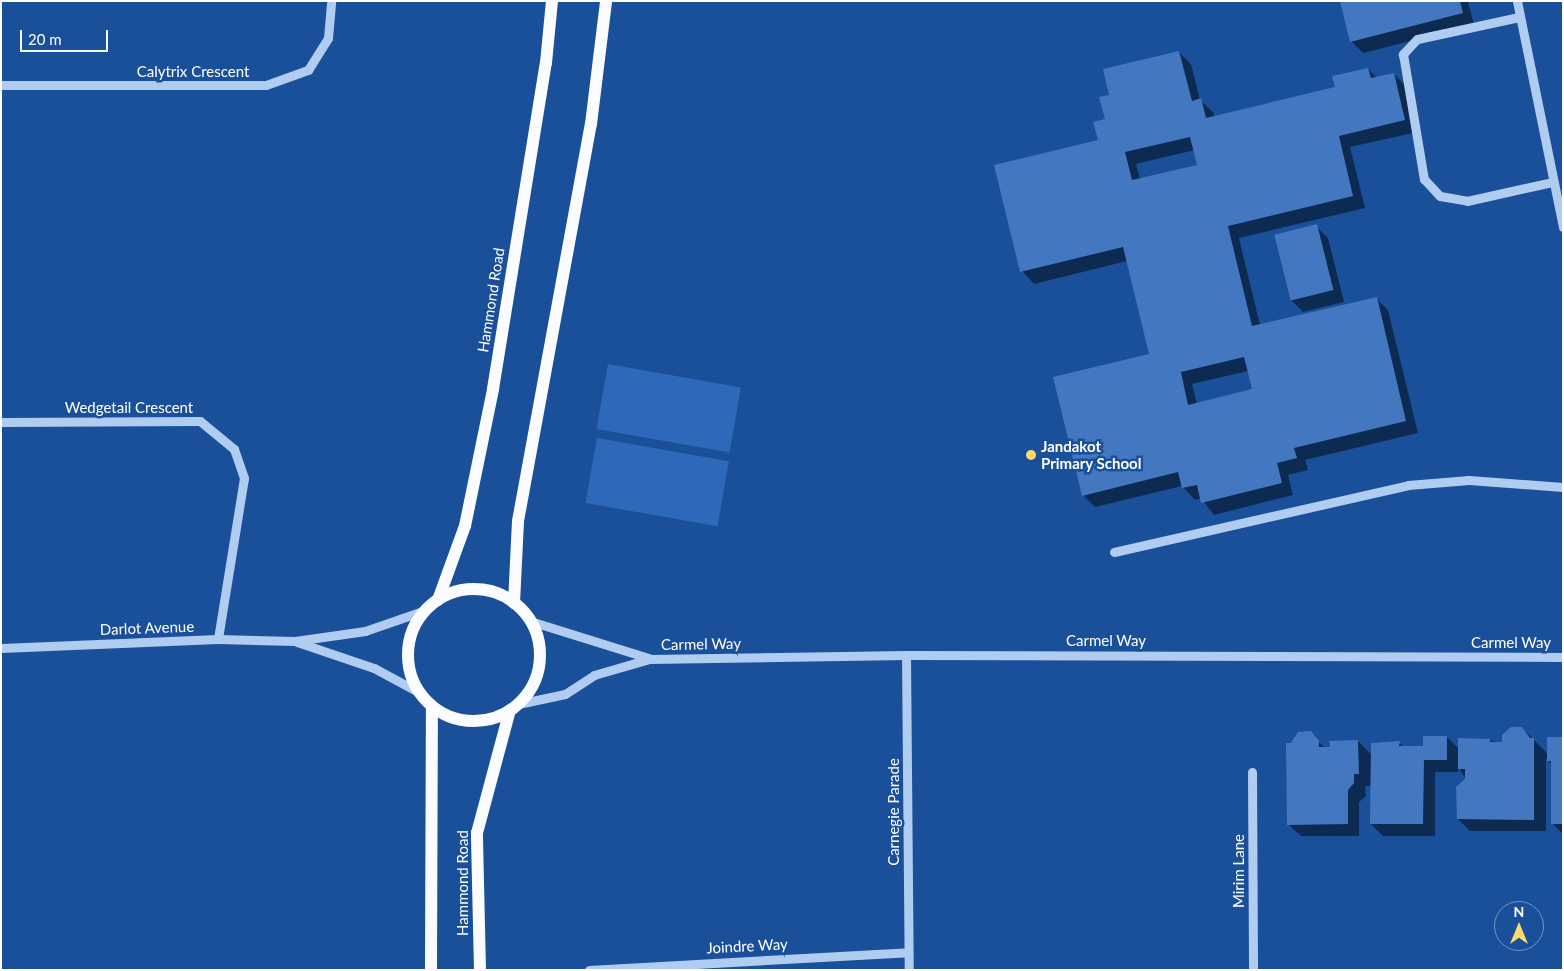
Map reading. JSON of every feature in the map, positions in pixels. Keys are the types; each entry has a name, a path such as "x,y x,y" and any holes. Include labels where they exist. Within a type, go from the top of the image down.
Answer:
{"main road":[{"name":"Hammond Road","path":"438,600 465,526 493,389 546,63 552,1"},
{"path":"514,603 518,521 591,124 606,1"},
{"path":"477,590 496,593 514,603 530,621 539,644 539,666 532,686 514,707 491,719 470,721 450,717 432,706 420,693 411,677 409,641 415,624 426,610 438,600 457,592 477,590"},
{"name":"Hammond Road","path":"431,970 432,706"},
{"name":"Hammond Road","path":"480,970 477,833 514,707"}],"street":[{"name":"Calytrix Crescent","path":"1,85 266,85 308,70 328,38 331,1"},
{"path":"1517,1 1552,182 1563,227"},
{"path":"1519,17 1417,39 1403,54 1424,179 1440,196 1467,201 1552,182"},
{"name":"Wedgetail Crescent","path":"1,422 200,421 234,449 244,478 218,639"},
{"path":"1114,552 1408,485 1470,480 1563,487"},
{"name":"Darlot Avenue","path":"1,648 218,639 295,641 364,631 426,610"},
{"name":"Carmel Way","path":"530,621 649,658"},
{"name":"Darlot Avenue","path":"295,641 374,668 420,693"},
{"name":"Carmel Way","path":"514,707 565,694 594,675 649,658 906,655 1563,656"},
{"name":"Carnegie Parade","path":"906,655 908,970"},
{"name":"Mirim Lane","path":"1252,772 1253,970"},
{"name":"Joindre Way","path":"589,970 908,952"}],"shaded area":[{"path":"608,364 741,387 729,452 597,429"},
{"path":"597,438 729,461 718,526 586,503"}],"building":[{"path":"1340,1 1460,1 1463,13 1350,42"},
{"path":"1179,51 1192,101 1201,98 1206,118 1335,87 1332,76 1368,68 1371,78 1394,73 1405,120 1339,136 1353,196 1228,226 1252,326 1377,297 1406,421 1294,448 1297,458 1277,463 1282,483 1201,503 1197,485 1182,488 1178,472 1082,496 1053,377 1149,354 1123,247 1020,272 994,165 1098,140 1093,122 1105,119 1099,97 1109,95 1103,69","holes":["1190,137 1197,165 1132,180 1125,152","1244,357 1252,389 1188,405 1181,372"]},
{"path":"1317,224 1333,290 1291,301 1274,235"},
{"path":"1511,727 1522,727 1530,738 1534,738 1534,820 1457,819 1456,787 1465,779 1465,769 1458,769 1458,738 1490,739 1490,742 1502,742 1502,735"},
{"path":"1311,731 1319,741 1319,747 1330,747 1329,741 1358,740 1359,774 1354,774 1354,783 1348,790 1348,824 1287,825 1286,743 1291,743 1298,732"},
{"path":"1423,736 1447,736 1447,760 1424,760 1423,824 1370,824 1371,743 1400,741 1399,746 1423,746"},
{"path":"1547,737 1563,737 1563,824 1551,824 1551,761 1547,761"}],"place":[{"name":"Jandakot Primary School","path":"1031,455"}]}
